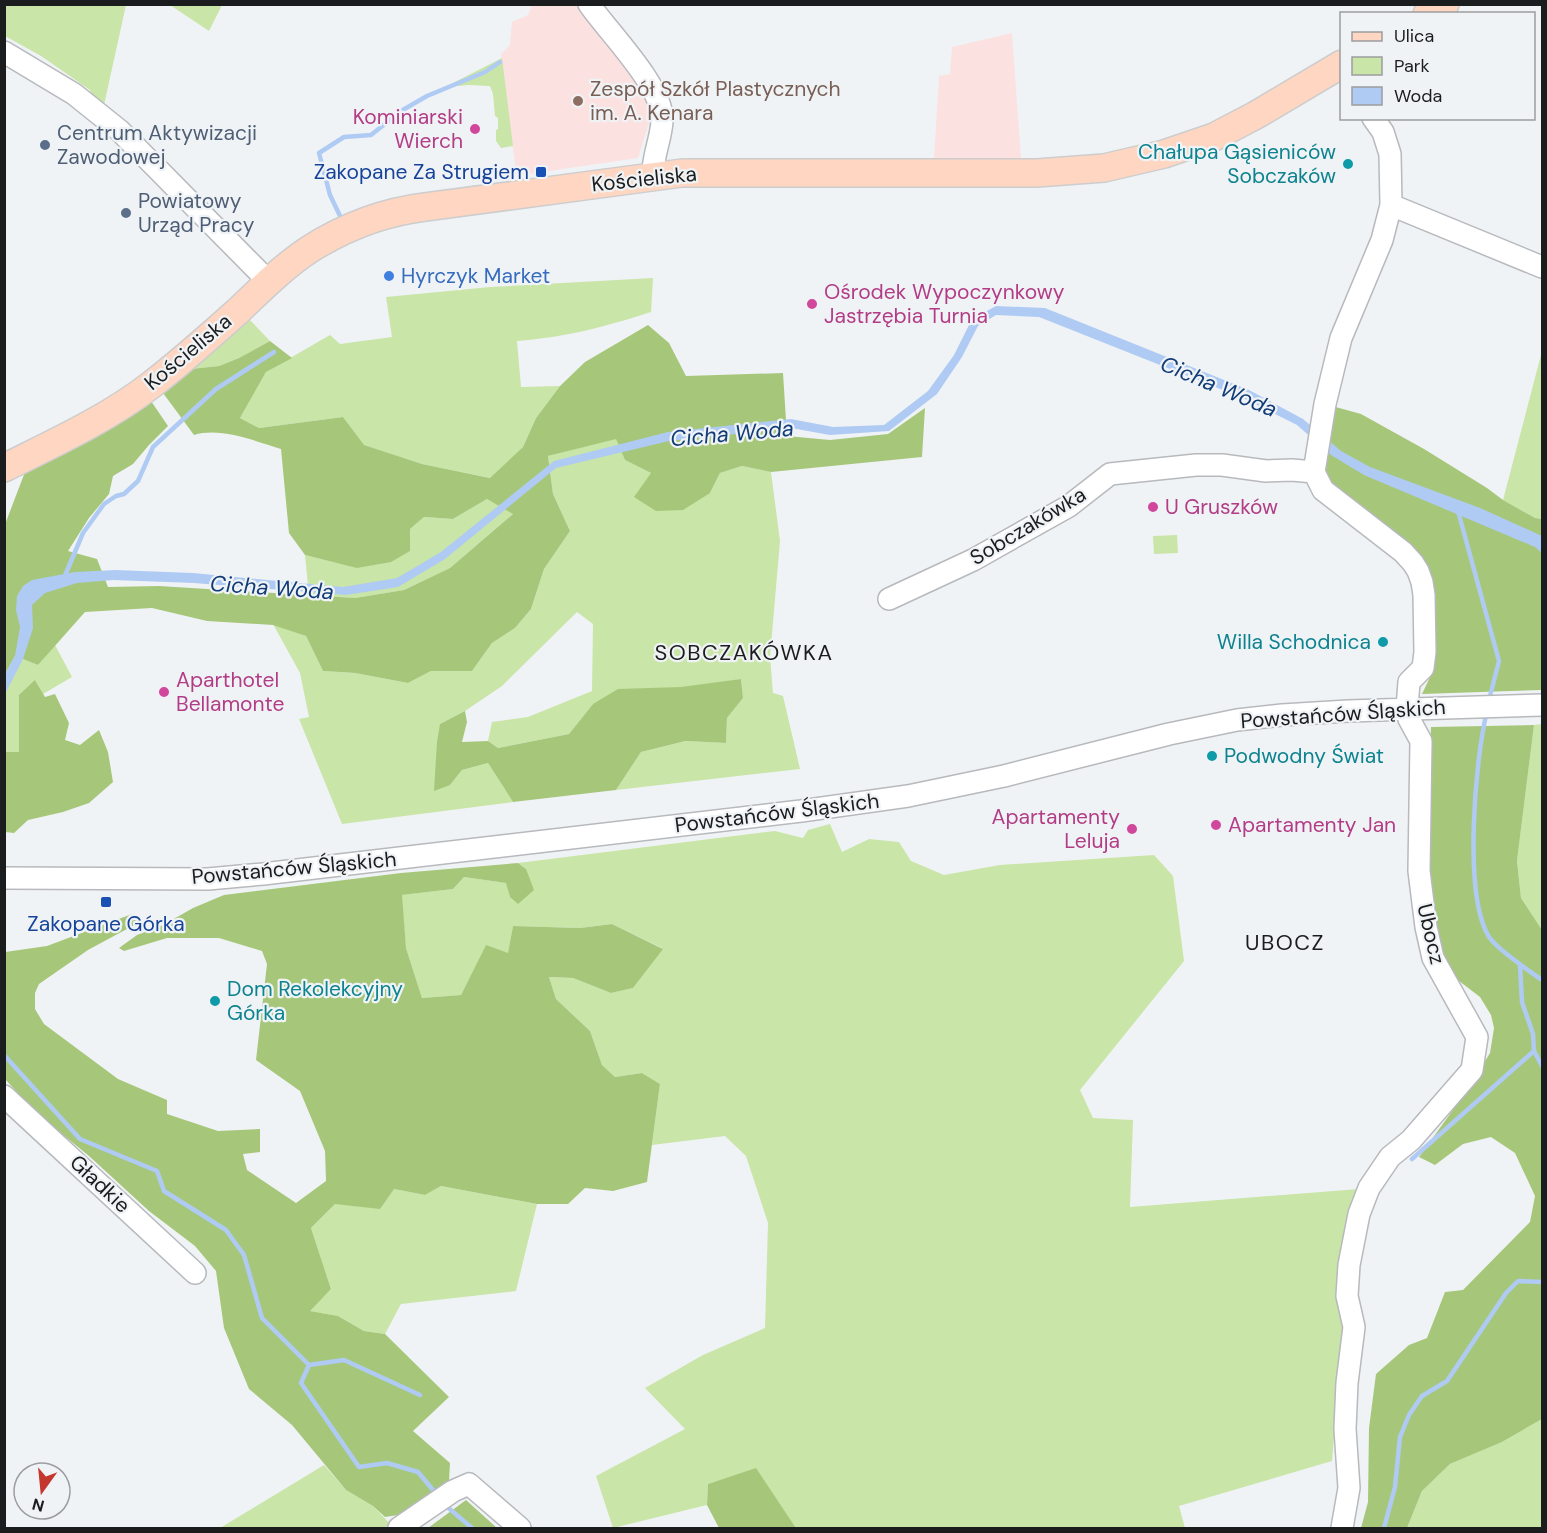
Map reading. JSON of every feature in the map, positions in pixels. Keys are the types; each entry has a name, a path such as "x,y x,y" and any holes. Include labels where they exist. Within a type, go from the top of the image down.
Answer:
{"main road":[{"path":"1430,12 1444,4"},
{"name":"Kościeliska","path":"4,468 101,418 149,387 298,258 330,238 362,223 393,213 652,176 708,172 1036,173 1104,168 1164,154 1214,137 1339,69"}],"street":[{"path":"589,4 657,93 663,120 653,158 652,176"},
{"path":"4,52 74,94 119,130 253,263 269,282"},
{"path":"1374,120 1383,132 1390,154 1391,205 1382,240 1341,338 1325,404 1315,465 1323,490 1403,552 1413,562 1422,582 1425,652 1423,668 1409,682 1415,708"},
{"path":"1391,205 1542,267"},
{"name":"Sobczakówka","path":"889,599 974,560 1050,517 1083,496 1103,477 1110,474 1196,465 1222,465 1266,471 1292,470 1315,465"},
{"name":"Powstańców Śląskich","path":"4,878 208,879 801,812 908,796 1004,776 1169,734 1237,720 1297,713 1542,705"},
{"name":"Ubocz","path":"1342,1528 1349,1488 1345,1429 1346,1394 1354,1327 1347,1296 1349,1265 1359,1214 1369,1188 1390,1157 1411,1140 1472,1070 1477,1037 1433,958 1426,927 1419,871 1421,741 1409,719 1415,708"},
{"name":"Gładkie","path":"4,1096 195,1273"},
{"path":"405,1523 461,1487 520,1528"}],"shaded area":[{"name":"Zespół Szkół Plastycznych im. A. Kenara","path":"532,5 578,5 646,88 652,113 638,158 522,175 517,180 501,54 510,45 512,22 528,15"},
{"path":"1012,33 1021,159 934,159 939,76 950,74 952,47"}],"green space":[{"path":"5,5 126,5 104,105 91,94 90,90 41,56 5,36"},
{"path":"170,5 222,5 209,31"},
{"path":"502,58 513,146 501,148 496,141 498,118 495,116 490,86 445,87"},
{"path":"653,278 651,312 585,331 517,341 521,387 560,386 536,418 523,447 491,478 422,464 363,445 343,417 259,428 240,418 266,372 330,335 340,344 392,337 386,297 490,287"},
{"path":"249,319 270,341 219,366 191,369"},
{"path":"648,325 669,343 686,376 783,373 787,436 830,440 888,434 925,408 922,457 771,472 742,466 720,473 710,493 683,510 656,511 634,497 651,473 625,460 616,439 548,456 553,494 570,531 544,569 531,609 515,628 492,643 472,671 431,671 408,683 355,673 323,671 306,636 273,625 207,621 152,608 85,612 38,665 15,656 5,674 4,527 25,472 113,427 151,401 168,426 133,464 113,476 109,494 89,518 68,551 97,559 108,587 159,586 355,598 404,590 450,568 513,514 487,499 453,519 424,517 410,529 410,551 391,562 357,568 305,555 289,533 281,449 226,434 194,435 163,393 191,369 219,366 270,341 292,358 266,372 240,418 259,428 343,417 364,445 422,464 490,478 523,447 536,418 560,386 585,362"},
{"path":"1542,351 1542,519 1535,518 1503,500"},
{"path":"1332,406 1361,414 1424,449 1503,500 1535,518 1542,519 1542,690 1422,694 1432,673 1434,599 1428,567 1407,541 1334,491 1323,472"},
{"path":"616,438 625,460 651,473 710,493 720,473 742,466 771,472 780,541 770,657 773,693 783,696 800,769 616,790 641,752 687,741 726,743 727,718 743,698 741,679 593,704 569,734 498,748 488,741 492,722 528,717 592,691 593,624 577,612 502,686 465,711 440,724 450,785 462,770 488,763 513,802 342,824 299,719 309,717 300,673 273,624 306,636 323,671 355,673 408,683 431,671 472,671 492,643 515,628 531,609 544,569 570,531 553,494 548,456"},
{"path":"487,499 514,513 450,568 404,590 355,598 309,596 305,555 358,566 382,563 409,551 410,529 424,517 453,519"},
{"path":"1177,535 1178,553 1154,554 1153,536"},
{"path":"55,645 72,677 43,694 35,680 20,753 5,752 5,674 15,656 38,665"},
{"path":"741,679 743,698 727,718 726,743 686,741 641,752 616,790 513,802 488,763 462,770 450,785 434,791 440,724 465,711 467,722 462,742 488,741 498,748 569,734 593,704 618,689 681,687"},
{"path":"35,680 45,697 55,694 69,723 65,740 80,745 99,730 108,752 113,782 89,803 28,820 14,833 5,832 5,752 19,752 19,695"},
{"path":"1542,724 1542,930 1521,898 1517,861 1534,725"},
{"path":"1534,725 1517,861 1521,898 1542,930 1542,1419 1502,1442 1450,1464 1422,1491 1407,1528 1361,1528 1368,1502 1369,1428 1376,1374 1409,1345 1427,1338 1445,1292 1463,1290 1530,1222 1535,1196 1515,1153 1491,1137 1463,1144 1435,1165 1419,1157 1468,1089 1490,1053 1494,1028 1491,1015 1480,997 1446,971 1423,931 1431,727"},
{"path":"830,824 842,852 869,839 899,842 911,861 944,875 1000,865 1154,855 1173,876 1184,961 1080,1090 1093,1118 1133,1120 1130,1207 1359,1189 1339,1256 1337,1305 1347,1325 1332,1461 1179,1506 1185,1528 796,1528 756,1469 708,1484 707,1505 613,1528 596,1476 685,1429 645,1388 703,1355 765,1328 768,1223 746,1156 725,1136 652,1145 660,1084 642,1073 615,1077 602,1065 590,1031 556,999 549,977 573,978 611,993 633,988 662,948 612,924 580,928 513,926 508,954 486,946 461,995 422,998 406,948 401,895 453,889 464,877 507,883 510,897 526,869 518,863 775,831 803,838 808,830"},
{"path":"518,863 526,869 534,890 518,904 510,897 506,883 464,877 453,889 402,895 406,948 422,998 461,995 486,945 508,953 513,926 580,928 612,924 663,949 633,988 611,993 573,978 549,977 556,999 590,1031 602,1065 615,1077 642,1073 660,1084 647,1182 613,1191 585,1188 568,1204 537,1204 441,1186 425,1195 394,1189 380,1209 335,1204 311,1228 331,1289 310,1311 338,1316 364,1331 385,1334 449,1397 413,1431 450,1463 449,1481 398,1515 385,1517 373,1506 346,1490 292,1425 249,1389 224,1328 216,1271 195,1246 149,1211 89,1156 35,1112 5,1079 5,952 47,946 132,914 138,923 88,950 39,984 35,993 35,1009 44,1024 118,1079 167,1100 167,1114 218,1131 260,1129 260,1152 243,1154 247,1170 296,1203 326,1181 325,1151 300,1091 256,1060 267,964 262,951 219,938 167,938 124,951 119,948 137,935 224,895 401,873"},
{"path":"441,1186 537,1204 516,1291 401,1304 385,1334 364,1331 338,1316 309,1311 331,1289 311,1228 335,1204 348,1204 394,1189 425,1195"},
{"path":"1542,1419 1542,1528 1407,1528 1422,1491 1450,1464 1502,1442"},
{"path":"324,1465 346,1490 373,1506 394,1528 220,1528"},
{"path":"756,1468 796,1528 719,1528 707,1505 708,1484"},
{"path":"466,1500 497,1528 428,1528"}],"water":[{"name":"Cicha Woda","path":"996,306 1045,308 1249,390 1303,419 1341,451 1370,467 1480,508 1542,536 1542,553 1535,547 1364,475 1331,455 1297,425 1243,398 1039,317 996,315 978,326 962,357 937,394 889,431 830,435 791,428 669,441 556,468 445,559 398,587 346,595 194,583 113,580 77,583 45,593 32,605 33,628 23,659 5,694 5,674 15,656 20,627 16,610 17,596 23,586 32,580 75,572 115,570 193,573 343,587 397,578 441,552 554,461 668,432 791,419 833,427 884,425 928,391 954,355 972,319"}],"waterway":[{"path":"341,218 330,195 319,153 344,137 371,135 401,111 427,96 485,72 500,62"},
{"path":"64,578 83,533 104,504 124,494 138,481 153,447 216,389 274,352"},
{"path":"1458,511 1499,661 1489,700"},
{"path":"1487,711 1479,761 1474,827 1476,891 1481,917 1489,937 1514,960 1542,980"},
{"path":"1520,965 1522,1002 1533,1034 1534,1051 1542,1066"},
{"path":"1412,1159 1534,1051"},
{"path":"4,1055 80,1139 157,1171 164,1191 226,1230 244,1255 262,1318 309,1365 301,1383 359,1467 387,1463 418,1472 438,1496"},
{"path":"1384,1528 1395,1487 1400,1437 1409,1415 1422,1396 1447,1381 1506,1293 1518,1281 1542,1282"},
{"path":"309,1365 344,1360 420,1395"},
{"path":"445,1505 472,1528"}],"place":[{"name":"Zespół Szkół Plastycznych im. A. Kenara","path":"578,101"},
{"name":"Kominiarski Wierch","path":"475,129"},
{"name":"Centrum Aktywizacji Zawodowej","path":"45,145"},
{"name":"Chałupa Gąsieniców Sobczaków","path":"1348,164"},
{"name":"Zakopane Za Strugiem","path":"541,172"},
{"name":"Powiatowy Urząd Pracy","path":"126,213"},
{"name":"Hyrczyk Market","path":"389,276"},
{"name":"Ośrodek Wypoczynkowy Jastrzębia Turnia","path":"812,304"},
{"name":"U Gruszków","path":"1153,507"},
{"name":"Willa Schodnica","path":"1383,642"},
{"name":"Aparthotel Bellamonte","path":"164,692"},
{"name":"Podwodny Świat","path":"1212,756"},
{"name":"Apartamenty Jan","path":"1216,825"},
{"name":"Apartamenty Leluja","path":"1132,829"},
{"name":"Zakopane Górka","path":"106,902"},
{"name":"Dom Rekolekcyjny Górka","path":"215,1001"}],"district":[{"name":"SOBCZAKÓWKA","path":"744,652"},
{"name":"UBOCZ","path":"1285,942"}]}
